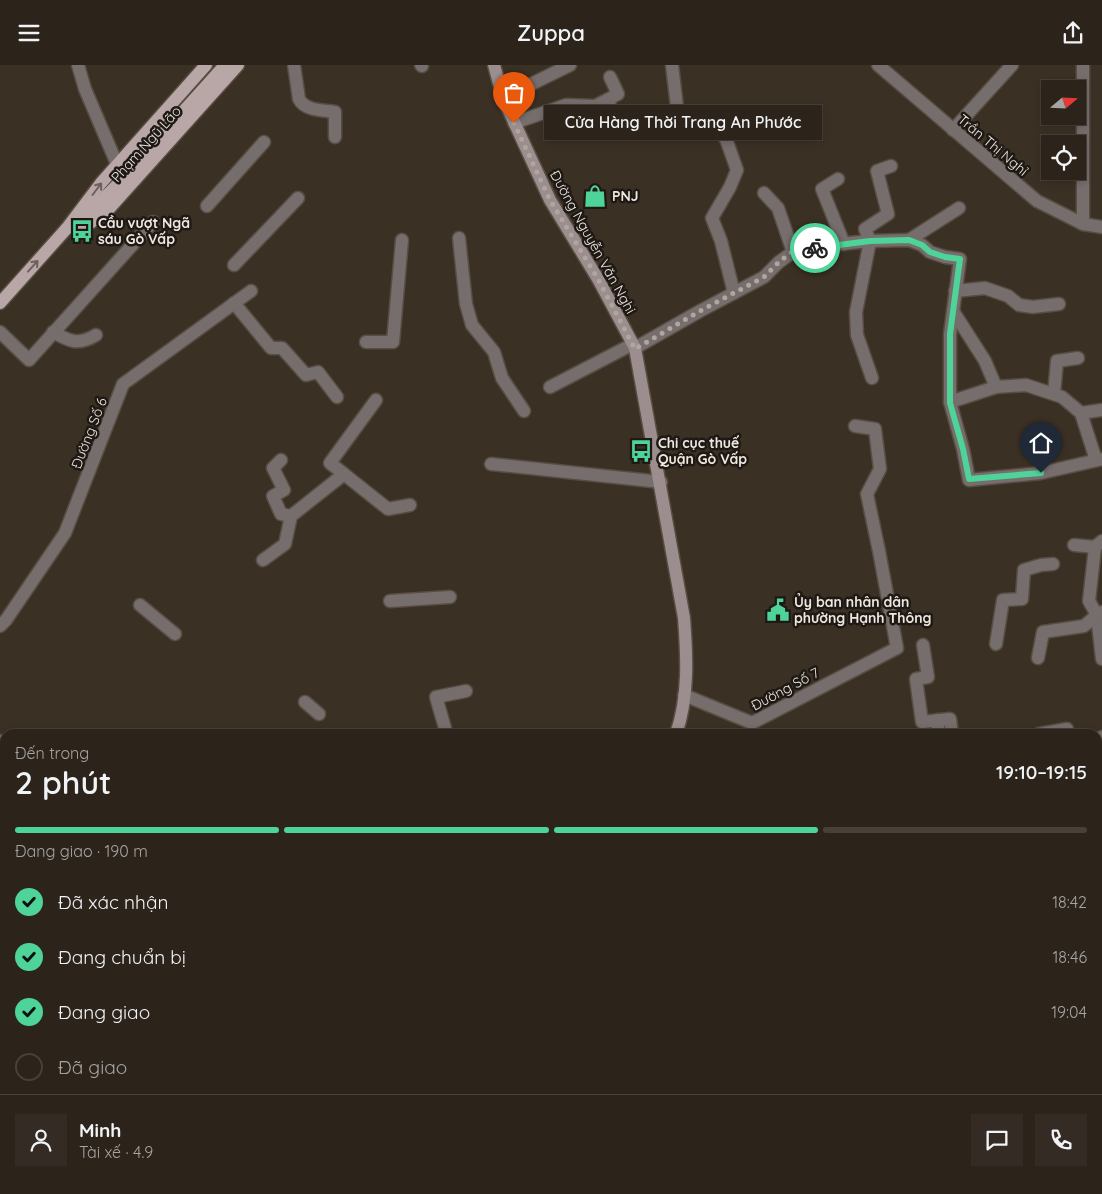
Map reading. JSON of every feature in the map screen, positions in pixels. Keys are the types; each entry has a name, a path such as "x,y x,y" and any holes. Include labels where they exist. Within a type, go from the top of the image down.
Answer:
{"main road":[{"name":"Phạm Ngũ Lão","path":"0,303 67,228 101,183 206,65"},
{"name":"Phạm Ngũ Lão","path":"67,228 95,207 118,184 225,65"},
{"name":"Phạm Ngũ Lão","path":"67,228 83,226 107,211 238,65"},
{"name":"Đường Nguyễn Văn Nghi","path":"494,65 503,98 550,200 598,279 634,346 684,618 687,662 684,695 677,729"}],"street":[{"path":"78,65 118,165"},
{"path":"294,65 301,104 308,108 335,112 335,137"},
{"path":"503,98 570,65"},
{"path":"672,65 677,107 684,114 714,127 726,139 737,170 730,187 712,218 722,241 734,293"},
{"name":"Trần Thị Nghỉ","path":"878,65 1037,201 1083,224 1102,227"},
{"path":"953,131 1012,65"},
{"path":"1083,65 1083,224"},
{"path":"514,123 566,105 595,106 618,94 610,77"},
{"path":"607,100 624,132"},
{"path":"207,206 264,142"},
{"path":"872,378 857,335 856,312 870,241 865,229 888,214 877,171 891,166"},
{"path":"838,179 822,189 844,244"},
{"path":"764,193 778,208 793,251"},
{"path":"234,265 298,197"},
{"path":"909,240 959,208"},
{"path":"0,332 29,360 153,222"},
{"path":"459,238 466,304 472,325 494,352 502,377 524,411"},
{"path":"550,387 634,346 764,277 793,251 870,241 909,240 922,245 930,252 960,259 950,334 950,403 969,479 1041,473 1099,460 1081,413 1062,397 1026,385 996,387 950,403"},
{"path":"366,342 393,342 402,241"},
{"path":"955,291 985,288 1008,296 1019,305 1034,307 1060,304"},
{"name":"Đường Số 6","path":"0,626 65,533 123,384 251,291"},
{"path":"234,303 271,348 282,348 306,375 318,372 337,397"},
{"path":"953,311 985,361 996,387"},
{"path":"53,332 70,341 86,341 96,335"},
{"path":"1054,394 1057,361 1078,358"},
{"path":"376,399 330,463 388,509 410,505"},
{"path":"1081,413 1102,410"},
{"name":"Đường Số 7","path":"684,695 751,729 897,648 867,494 880,469 875,429 856,426"},
{"path":"281,461 273,468 284,490 273,496 282,514 291,516"},
{"path":"491,464 660,482"},
{"path":"263,560 285,544 291,516 344,474"},
{"path":"1074,545 1099,544 1089,601 1099,614 1102,659"},
{"path":"996,644 1003,600 1022,599 1024,570 1053,564"},
{"path":"390,601 450,597"},
{"path":"140,605 175,634"},
{"path":"1038,658 1043,632 1084,626 1099,614"},
{"path":"923,645 928,677 916,679 922,722 950,719 951,729"},
{"path":"445,729 436,697 466,691"},
{"path":"305,702 319,714"},
{"path":"938,720 938,729"}],"way so far":[{"path":"514,123 550,200 598,279 635,349 700,311 764,277 793,251 815,248"}],"place":[{"name":"Cửa Hàng Thời Trang An Phước","path":"514,123"},
{"name":"PNJ","path":"595,196"},
{"name":"Cầu vượt Ngã sáu Gò Vấp","path":"82,231"},
{"name":"Chi cục thuế Quận Gò Vấp","path":"641,451"},
{"name":"Ủy ban nhân dân phường Hạnh Thông","path":"778,610"}],"route":[{"path":"815,248 870,241 909,240 922,245 930,252 960,259 950,334 950,403 969,479 1041,473"}]}
